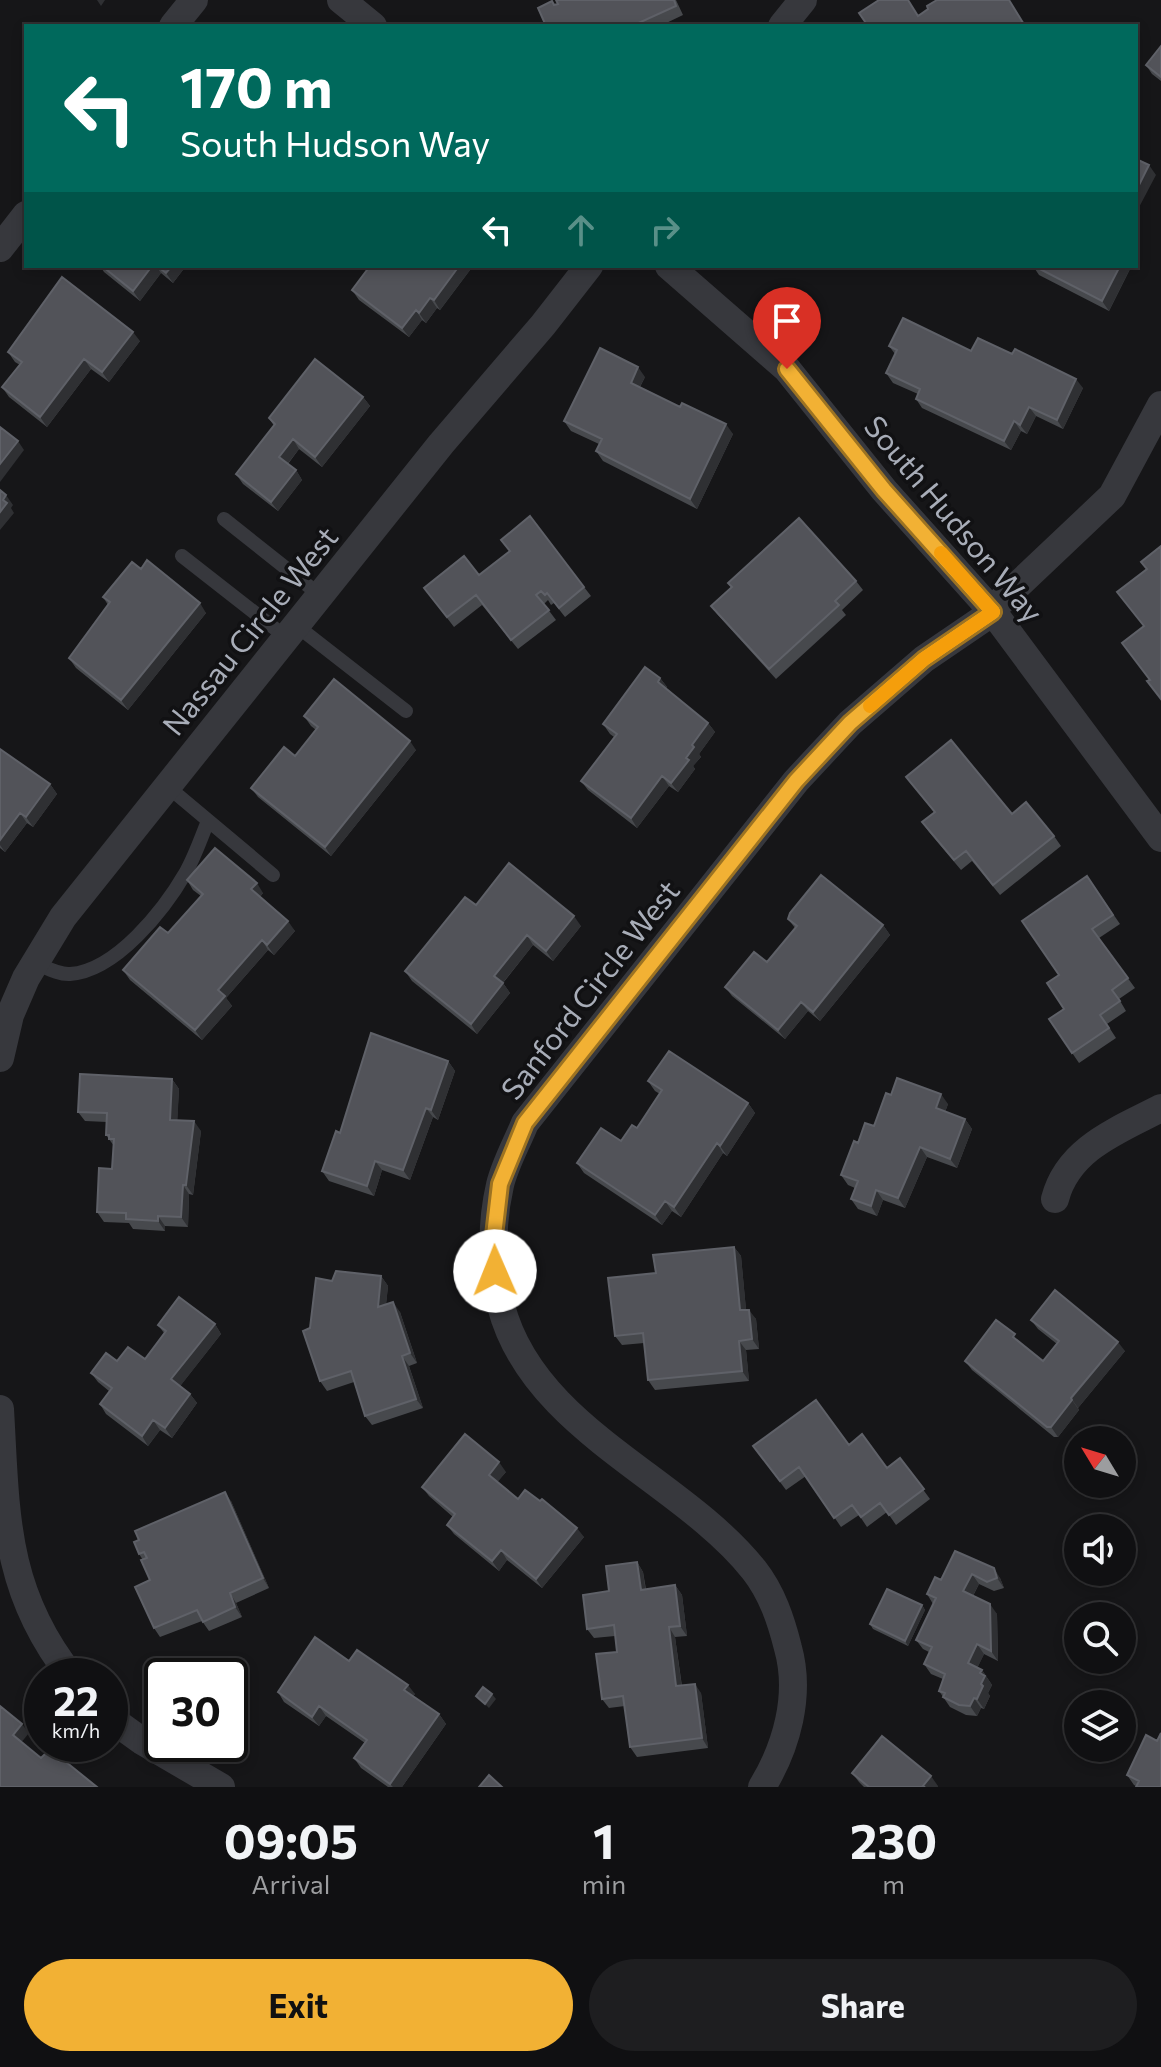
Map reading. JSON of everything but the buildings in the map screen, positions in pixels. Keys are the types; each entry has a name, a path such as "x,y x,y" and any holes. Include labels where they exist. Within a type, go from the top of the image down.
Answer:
{"street":[{"path":"175,24 194,0"},
{"path":"341,0 371,24"},
{"path":"784,24 803,0"},
{"path":"0,248 24,218"},
{"name":"Nassau Circle West","path":"0,1058 10,1015 35,963 63,917 441,444 587,268"},
{"name":"South Hudson Way","path":"671,268 787,369 884,490 993,612 1161,838"},
{"name":"Sanford Circle West","path":"762,1787 785,1742 791,1710 791,1659 780,1616 755,1571 730,1544 582,1425 541,1382 517,1345 502,1307 495,1271 493,1244 500,1184 525,1123 796,781 850,723 913,668 993,612 1112,496 1161,405"},
{"path":"1055,1199 1059,1184 1075,1158 1099,1141 1161,1108"},
{"path":"0,1409 8,1532 17,1575 42,1634 59,1658"},
{"path":"128,1731 221,1787"}],"lane":[{"path":"224,519 321,596"},
{"path":"182,556 406,711"},
{"path":"167,786 273,875"},
{"path":"35,963 67,975 95,970 120,952 159,912 187,871 208,821"}],"slow traffic":[{"path":"870,706 924,659 993,612 941,553"}],"route":[{"path":"495,1271 493,1244 500,1184 525,1123 796,781 850,723 924,659 993,612 884,490 787,369"}]}
